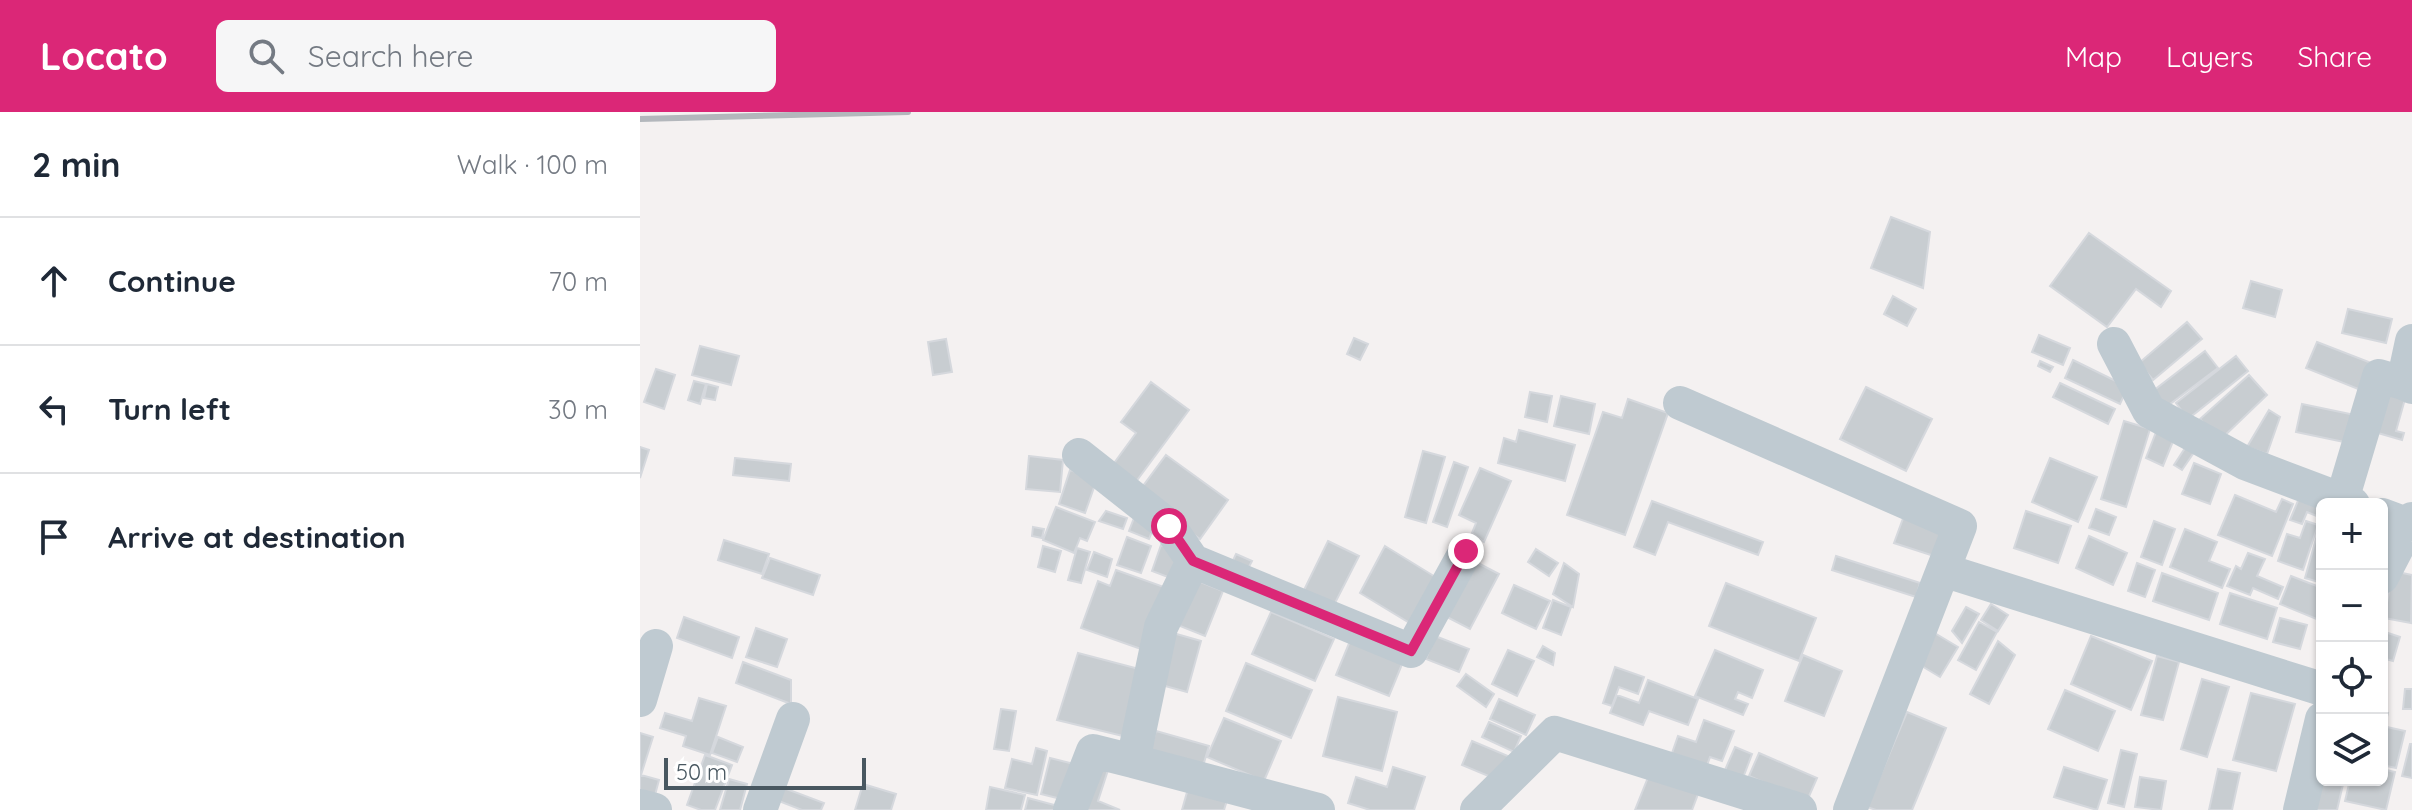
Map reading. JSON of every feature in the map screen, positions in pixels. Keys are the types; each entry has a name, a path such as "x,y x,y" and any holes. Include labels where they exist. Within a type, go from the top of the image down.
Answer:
{"street":[{"path":"2349,498 2379,376 2408,385 2412,341"},
{"path":"2114,344 2149,411 2245,463 2337,498"},
{"path":"1680,403 1960,526 1850,810"},
{"path":"1079,455 1169,526 1193,561 1411,651 1466,551"},
{"path":"2384,570 2401,520"},
{"path":"1133,761 1161,627 1193,561"},
{"path":"1943,570 2316,687"},
{"path":"640,700 656,646"},
{"path":"760,810 793,719"},
{"path":"1477,810 1555,733 1800,810"},
{"path":"2300,810 2316,744"},
{"path":"1070,810 1093,751 1318,810"},
{"path":"640,806 655,810"}],"building":[{"path":"1891,217 1930,232 1923,288 1871,268"},
{"path":"2089,233 2171,291 2161,307 2136,289 2107,327 2050,286"},
{"path":"2251,281 2282,290 2275,317 2243,308"},
{"path":"1893,296 1916,309 1907,326 1884,314"},
{"path":"2348,309 2392,319 2386,343 2342,333"},
{"path":"2187,322 2202,339 2153,380 2139,363"},
{"path":"2039,335 2070,348 2063,365 2032,352"},
{"path":"1354,338 1368,344 1360,360 1347,354"},
{"path":"946,339 952,372 933,375 928,342"},
{"path":"2317,342 2374,364 2363,391 2306,368"},
{"path":"700,346 739,356 731,385 692,375"},
{"path":"2205,351 2218,368 2166,407 2153,391"},
{"path":"2236,356 2248,371 2188,419 2176,403"},
{"path":"2073,360 2128,387 2120,404 2065,378"},
{"path":"2040,361 2053,367 2050,372 2038,366"},
{"path":"656,369 675,375 664,409 644,402"},
{"path":"2249,375 2267,395 2219,441 2200,419"},
{"path":"694,381 706,384 700,404 688,400"},
{"path":"1151,382 1189,410 1132,487 1109,470 1136,433 1121,422"},
{"path":"2060,383 2115,409 2108,424 2053,397"},
{"path":"707,384 718,387 715,400 704,398"},
{"path":"1866,387 1932,419 1906,471 1840,439"},
{"path":"1530,392 1552,396 1547,422 1525,417"},
{"path":"2389,395 2405,399 2396,431 2404,433 2402,440 2378,433"},
{"path":"1561,396 1595,404 1589,434 1554,426"},
{"path":"1628,399 1668,413 1625,535 1567,515 1603,412 1622,418"},
{"path":"2302,404 2355,415 2349,443 2296,432"},
{"path":"2269,410 2280,417 2267,454 2247,447"},
{"path":"2124,421 2150,429 2126,507 2101,499"},
{"path":"2158,427 2176,434 2163,466 2146,458"},
{"path":"1519,430 1575,445 1565,481 1498,463 1504,438 1516,442"},
{"path":"2189,442 2197,448 2182,470 2174,465"},
{"path":"640,447 649,450 640,478"},
{"path":"1423,451 1445,457 1426,523 1405,517"},
{"path":"1166,455 1228,500 1200,539 1137,494"},
{"path":"1029,456 1063,460 1060,492 1026,489"},
{"path":"735,458 791,464 789,481 733,475"},
{"path":"2050,458 2097,477 2078,522 2032,502"},
{"path":"1454,462 1468,467 1447,527 1433,522"},
{"path":"2194,463 2221,474 2210,504 2182,494"},
{"path":"1480,468 1511,481 1484,542 1472,533 1476,523 1459,515"},
{"path":"1070,470 1097,479 1085,513 1059,504"},
{"path":"2302,491 2316,504 2316,516 2307,512 2302,524 2290,520"},
{"path":"2235,495 2276,512 2282,499 2293,504 2272,556 2218,535"},
{"path":"1652,501 1763,542 1758,555 1668,522 1655,555 1634,547"},
{"path":"1056,507 1095,522 1087,541 1080,538 1074,553 1043,540"},
{"path":"2096,509 2116,517 2109,535 2089,528"},
{"path":"1106,511 1127,518 1123,529 1099,521"},
{"path":"2026,511 2071,526 2058,563 2014,548"},
{"path":"1905,513 1947,528 1937,557 1894,543"},
{"path":"1134,518 1154,527 1149,539 1129,531"},
{"path":"2154,521 2175,529 2162,565 2141,557"},
{"path":"2306,521 2316,524 2303,570 2278,561 2287,534 2300,538"},
{"path":"1033,527 1044,529 1042,538 1032,536"},
{"path":"2185,529 2217,542 2209,561 2230,569 2222,588 2170,567"},
{"path":"2089,536 2127,553 2113,585 2076,568"},
{"path":"1127,537 1151,546 1141,573 1117,565"},
{"path":"2316,539 2316,581 2305,578"},
{"path":"724,540 769,554 762,574 718,560"},
{"path":"1328,541 1359,556 1333,607 1303,592"},
{"path":"1161,545 1183,553 1173,579 1152,571"},
{"path":"1043,546 1061,551 1055,572 1038,567"},
{"path":"1385,546 1442,581 1418,628 1360,593"},
{"path":"1077,548 1090,552 1081,583 1068,580"},
{"path":"1536,549 1558,563 1549,576 1528,562"},
{"path":"1094,552 1112,559 1107,577 1087,570"},
{"path":"2248,553 2265,559 2257,576 2283,587 2278,599 2253,588 2250,595 2227,586 2236,566 2241,569"},
{"path":"1236,554 1252,561 1243,578 1228,571"},
{"path":"1836,556 1920,583 1916,597 1832,570"},
{"path":"770,558 820,575 813,595 762,578"},
{"path":"1474,561 1499,574 1470,629 1445,616"},
{"path":"1564,563 1579,574 1573,607 1553,594"},
{"path":"2137,563 2155,570 2145,597 2128,591"},
{"path":"1116,570 1164,587 1141,649 1081,628 1098,581 1110,586"},
{"path":"2393,571 2412,575 2411,623 2388,619"},
{"path":"2162,573 2218,593 2209,620 2153,601"},
{"path":"2291,576 2316,586 2316,619 2280,604"},
{"path":"1193,579 1223,591 1205,636 1175,624"},
{"path":"1726,583 1816,618 1799,661 1709,626"},
{"path":"1514,585 1550,601 1536,629 1502,613"},
{"path":"2230,593 2277,608 2267,639 2220,624"},
{"path":"1553,600 1571,607 1561,635 1543,628"},
{"path":"1991,604 2008,615 1998,631 1981,620"},
{"path":"1966,607 1979,614 1962,643 1952,631"},
{"path":"1271,612 1334,639 1315,681 1252,654"},
{"path":"684,617 739,637 732,658 677,638"},
{"path":"2280,618 2307,625 2300,649 2273,642"},
{"path":"1979,622 1997,632 1976,670 1958,660"},
{"path":"756,628 787,639 777,667 746,657"},
{"path":"1933,632 1958,647 1940,677 1915,662"},
{"path":"1173,633 1201,641 1187,692 1158,684"},
{"path":"2388,633 2400,637 2393,661 2388,660"},
{"path":"1352,636 1405,657 1389,696 1336,675"},
{"path":"1435,636 1469,649 1459,672 1426,659"},
{"path":"2091,636 2152,661 2131,710 2071,684"},
{"path":"1998,641 2015,655 1989,704 1970,694"},
{"path":"1543,646 1555,653 1553,665 1537,657"},
{"path":"1508,650 1534,661 1517,696 1492,684"},
{"path":"1715,650 1763,670 1752,698 1738,692 1735,699 1748,704 1743,715 1695,696"},
{"path":"1078,653 1139,669 1127,737 1057,720"},
{"path":"1803,655 1842,671 1824,716 1785,701"},
{"path":"2157,656 2179,662 2163,720 2141,715"},
{"path":"743,662 791,680 791,704 736,683"},
{"path":"1246,663 1312,690 1291,738 1226,711"},
{"path":"1615,667 1644,677 1638,694 1619,687 1612,706 1603,703"},
{"path":"1466,674 1494,694 1486,707 1457,686"},
{"path":"2202,679 2229,687 2207,757 2181,749"},
{"path":"1648,680 1698,699 1688,725 1649,711 1643,725 1610,713 1617,695 1639,703"},
{"path":"2405,689 2412,689 2412,709 2403,709"},
{"path":"2065,690 2115,711 2098,751 2048,729"},
{"path":"2251,693 2295,704 2276,771 2233,760"},
{"path":"1338,697 1397,712 1382,771 1323,756"},
{"path":"699,698 726,706 710,755 683,746 686,736 660,728 665,713 692,721"},
{"path":"1499,699 1535,715 1526,735 1490,719"},
{"path":"1001,709 1016,711 1009,751 994,749"},
{"path":"1907,712 1946,728 1912,810 1867,807"},
{"path":"1224,718 1281,741 1264,781 1207,757"},
{"path":"1704,720 1734,731 1722,761 1710,757 1705,771 1670,759 1678,736 1696,742"},
{"path":"1489,722 1521,736 1514,752 1482,737"},
{"path":"2388,727 2405,731 2396,768 2388,766"},
{"path":"1156,731 1209,746 1203,766 1150,751"},
{"path":"640,733 653,737 641,775 659,780 655,795 640,791"},
{"path":"718,737 743,747 737,762 712,753"},
{"path":"1472,741 1515,759 1505,783 1462,765"},
{"path":"2412,744 2412,778 2402,776"},
{"path":"1735,747 1752,754 1743,778 1725,770"},
{"path":"1036,748 1047,751 1037,795 1005,788 1012,759 1032,764"},
{"path":"2121,750 2137,754 2124,807 2108,803"},
{"path":"1759,753 1817,778 1807,801 1749,776"},
{"path":"705,755 732,765 715,810 701,810 687,805"},
{"path":"1050,758 1078,765 1069,801 1041,794"},
{"path":"1095,765 1108,770 1098,801 1120,810 1079,810"},
{"path":"1393,767 1425,777 1414,810 1370,810 1348,803 1356,777 1387,787"},
{"path":"2064,767 2107,780 2097,810 2054,797"},
{"path":"2218,769 2240,773 2232,810 2209,810"},
{"path":"2388,770 2395,772 2386,810 2345,801 2349,786 2388,786"},
{"path":"1649,775 1698,794 1692,810 1635,810"},
{"path":"2140,777 2166,781 2161,810 2135,807"},
{"path":"729,779 747,784 740,810 720,810"},
{"path":"863,784 896,794 891,810 855,810"},
{"path":"776,785 824,803 821,810 802,810 771,798"},
{"path":"1189,785 1228,797 1224,810 1182,810"},
{"path":"2319,786 2343,786 2337,810 2308,810"},
{"path":"990,787 1025,795 1021,810 986,810"},
{"path":"1028,798 1058,806 1057,810 1025,810"}],"railway":[{"path":"640,119 908,112"}],"route":[{"path":"1169,526 1193,561 1411,651 1466,551"}]}
